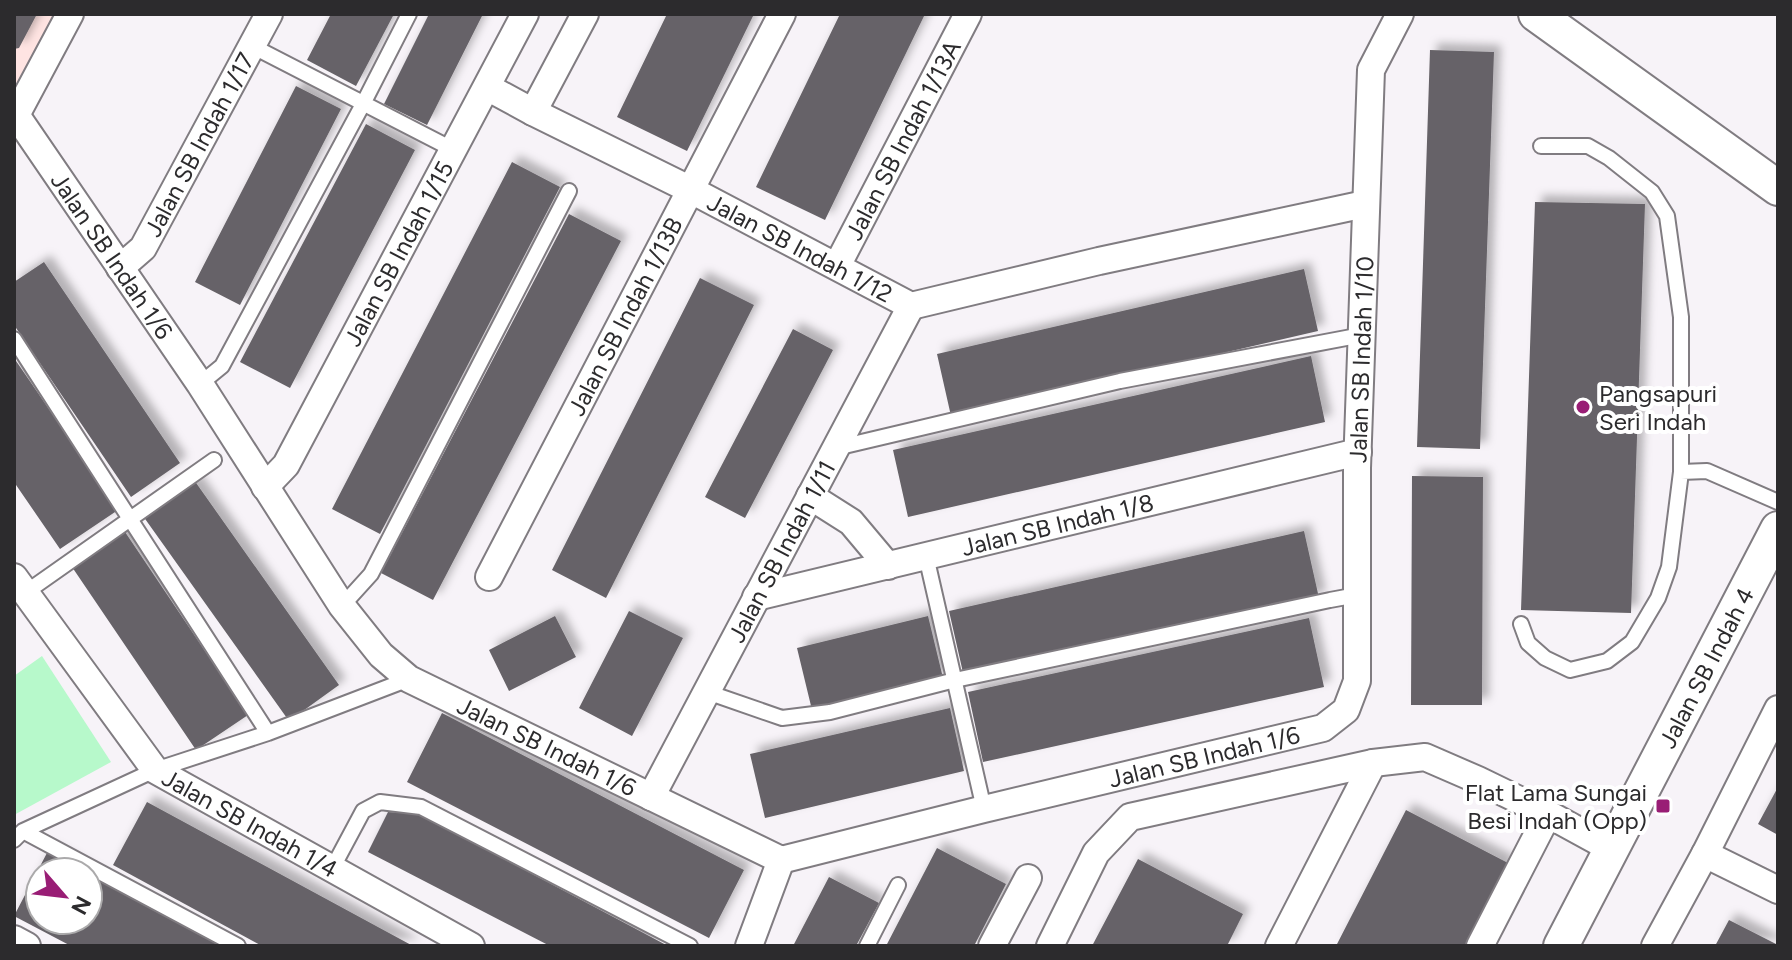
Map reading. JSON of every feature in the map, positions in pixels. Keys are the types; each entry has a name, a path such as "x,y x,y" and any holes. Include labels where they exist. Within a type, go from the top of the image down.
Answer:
{"street":[{"path":"15,115 70,14"},
{"name":"Jalan SB Indah 1/17","path":"120,268 143,248 269,14"},
{"name":"Jalan SB Indah 1/15","path":"265,487 286,465 525,14"},
{"path":"533,112 585,14"},
{"name":"Jalan SB Indah 1/13B","path":"489,577 782,14"},
{"name":"Jalan SB Indah 1/13A","path":"837,266 968,14"},
{"name":"Jalan SB Indah 1/10","path":"1346,710 1357,681 1358,452 1371,70 1400,14"},
{"path":"1536,14 1778,188"},
{"name":"Jalan SB Indah 1/12","path":"487,87 911,306 1099,261 1365,204"},
{"name":"Jalan SB Indah 1/6","path":"15,115 200,384 342,606 381,655 409,679 781,860 1323,728 1346,710"},
{"name":"Jalan SB Indah 1/11","path":"651,797 911,306"},
{"name":"Jalan SB Indah 1/8","path":"756,597 1358,452"},
{"path":"810,496 851,522 888,566"},
{"name":"Jalan SB Indah 4","path":"1561,946 1776,537"},
{"name":"Jalan SB Indah 1/4","path":"18,594 155,770 471,946"},
{"path":"1655,946 1778,709"},
{"path":"1050,946 1096,853 1130,817 1373,763 1425,757 1548,814 1612,849"},
{"path":"1279,946 1373,763"},
{"path":"1480,946 1548,814"},
{"path":"1705,854 1778,890"},
{"path":"749,946 781,860"},
{"path":"992,946 1028,878"},
{"path":"14,939 27,946"}],"lane":[{"path":"200,384 222,366 409,14"},
{"path":"252,46 454,150"},
{"path":"1521,624 1528,643 1545,658 1570,670 1607,661 1632,642 1658,598 1669,567 1681,472 1681,317 1667,216 1652,192 1609,158 1588,146 1541,146"},
{"path":"342,606 371,574 569,191"},
{"path":"836,448 1120,381 1362,335"},
{"path":"14,339 268,733"},
{"path":"18,594 214,460"},
{"path":"1681,472 1707,471 1778,502"},
{"path":"926,556 984,809"},
{"path":"707,692 782,718 830,712 955,680 1357,595"},
{"path":"18,836 155,770 268,733 409,679"},
{"path":"332,869 363,811 380,802 421,807 690,946"},
{"path":"18,836 238,946"},
{"path":"867,946 898,885"}],"shaded area":[{"path":"14,14 54,14 17,83 14,79"}],"green space":[{"path":"42,656 111,762 14,815 14,676"}],"building":[{"path":"14,14 37,14 19,48 14,49"},
{"path":"331,14 394,14 356,86 307,60"},
{"path":"429,14 483,14 427,125 384,104"},
{"path":"667,14 754,14 687,151 617,117"},
{"path":"840,14 925,14 825,220 756,187"},
{"path":"1430,50 1494,52 1480,449 1417,447"},
{"path":"296,86 341,109 240,305 195,282"},
{"path":"366,124 415,150 290,388 240,362"},
{"path":"512,162 560,187 380,534 332,509"},
{"name":"Pangsapuri Seri Indah","path":"1535,202 1645,204 1631,613 1521,610"},
{"path":"569,214 621,241 433,600 381,573"},
{"path":"44,262 180,463 131,497 14,325 14,282"},
{"path":"1304,269 1318,331 951,416 937,354"},
{"path":"700,278 754,305 606,598 552,570"},
{"path":"793,329 833,350 745,518 705,497"},
{"path":"1311,356 1325,422 908,517 893,450"},
{"path":"14,358 118,510 60,549 14,482"},
{"path":"1412,476 1483,477 1482,705 1411,705"},
{"path":"194,480 339,685 289,721 143,516"},
{"path":"123,529 248,715 196,750 70,564"},
{"path":"1304,531 1319,598 964,677 949,611"},
{"path":"629,611 683,638 632,736 579,708"},
{"path":"555,616 576,657 509,691 489,650"},
{"path":"928,616 943,678 812,710 797,648"},
{"path":"1309,618 1324,687 983,762 968,692"},
{"path":"950,708 964,771 765,818 750,754"},
{"path":"442,713 744,870 709,938 407,782"},
{"path":"1778,787 1778,835 1758,824"},
{"path":"147,802 413,946 262,946 113,865"},
{"path":"1406,810 1508,863 1465,946 1336,946"},
{"path":"388,812 419,814 668,946 550,946 368,852"},
{"path":"937,848 1006,884 974,946 886,946"},
{"path":"1138,859 1243,914 1227,946 1092,946"},
{"path":"829,877 879,903 856,946 793,946"},
{"path":"104,882 225,946 71,946 52,936 104,936"},
{"path":"24,897 24,921 14,916"},
{"path":"1729,920 1778,945 1778,946 1715,946"}],"place":[{"name":"Pangsapuri Seri Indah","path":"1583,407"},
{"name":"Flat Lama Sungai Besi Indah (Opp)","path":"1663,806"}]}
